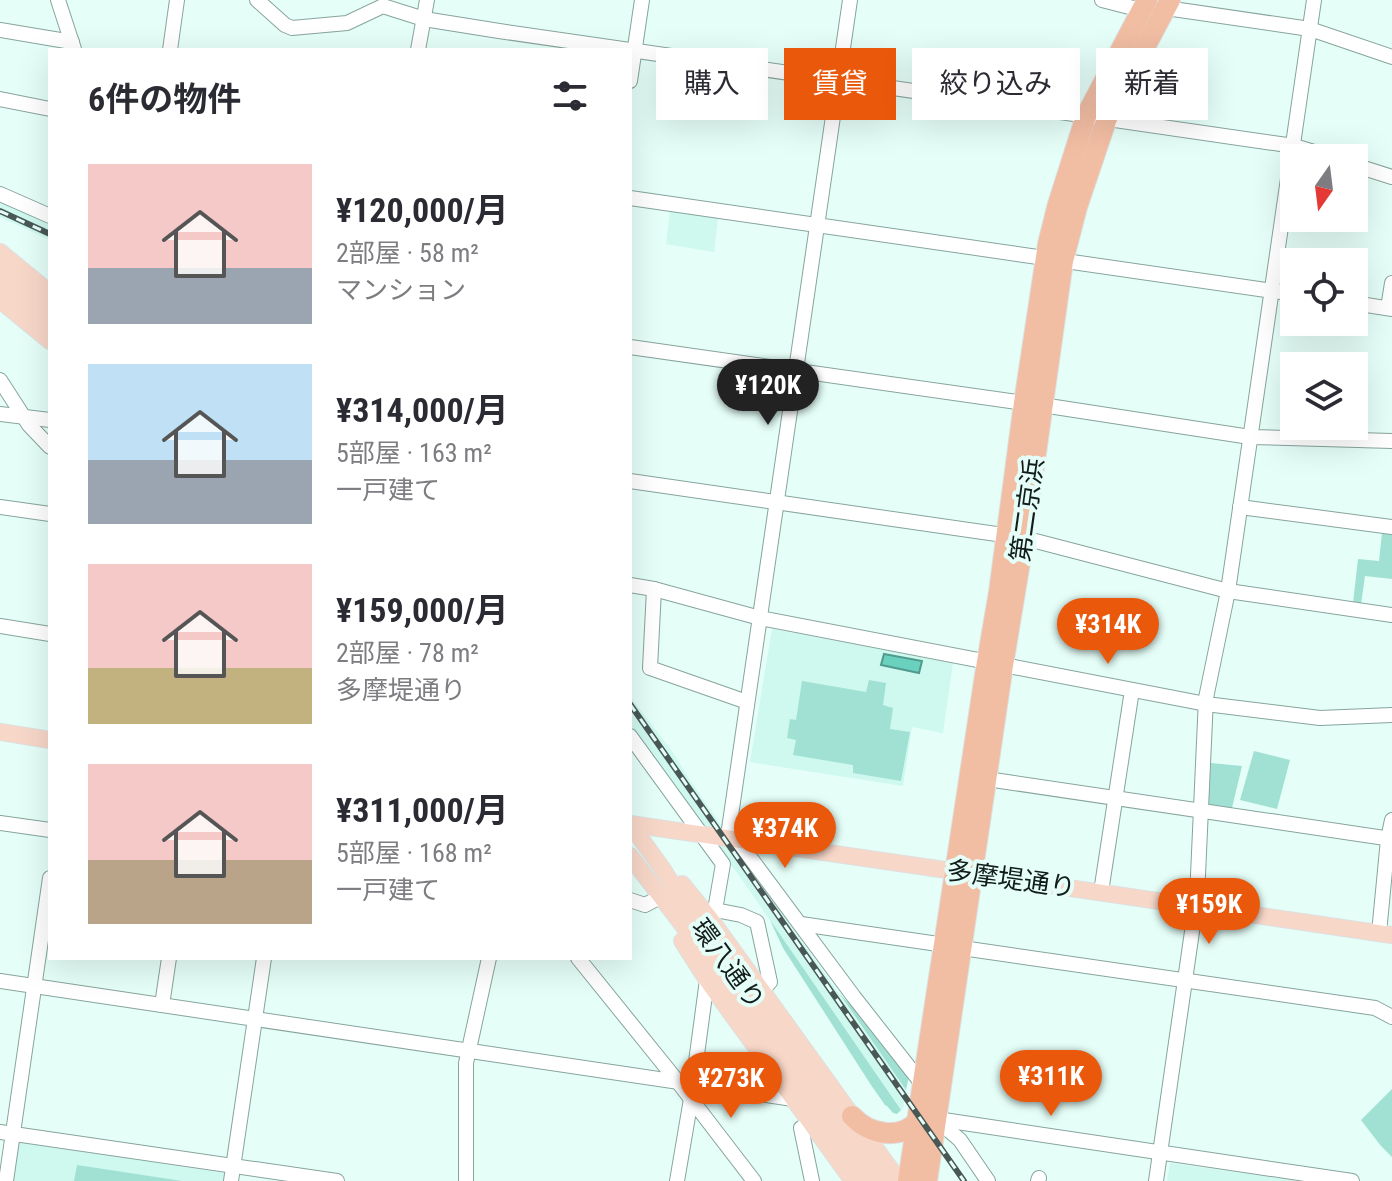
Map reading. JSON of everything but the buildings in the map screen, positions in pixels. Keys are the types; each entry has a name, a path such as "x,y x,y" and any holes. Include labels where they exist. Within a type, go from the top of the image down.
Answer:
{"highway":[{"name":"第二京浜","path":"1143,48 1168,4"},
{"name":"第二京浜","path":"1126,48 1144,5"},
{"name":"第二京浜","path":"908,1181 927,1120 1016,537 1054,260 1077,207 1096,120"},
{"name":"第二京浜","path":"964,872 987,779 995,663"},
{"name":"第二京浜","path":"927,1181 927,1120 923,1085 953,947"},
{"path":"852,1116 865,1128 882,1133 901,1132 927,1120"}],"main road":[{"path":"0,252 48,291"},
{"path":"0,268 48,306"},
{"path":"0,284 48,324"},
{"path":"0,300 48,339"},
{"path":"0,732 48,740"},
{"name":"多摩堤通り","path":"632,824 1385,934"},
{"name":"環八通り","path":"632,827 678,894 714,967 867,1181"},
{"name":"環八通り","path":"632,859 883,1181"},
{"path":"662,868 712,913 762,991 899,1181"},
{"path":"714,967 793,1099 853,1181"}],"street":[{"path":"58,0 73,46"},
{"path":"170,48 177,0"},
{"path":"257,0 292,28 347,23 383,6 424,19 621,48"},
{"path":"418,48 427,0"},
{"path":"632,69 642,0"},
{"path":"843,48 850,0"},
{"path":"1105,0 1144,5"},
{"path":"1294,144 1314,0"},
{"path":"1168,4 1310,29 1392,57"},
{"path":"0,30 73,46"},
{"path":"632,50 784,72"},
{"path":"896,88 1096,117"},
{"path":"0,99 48,109"},
{"path":"833,120 729,829 923,1085"},
{"path":"1117,120 1280,144"},
{"path":"1368,169 1392,177"},
{"path":"0,194 48,215"},
{"path":"632,198 1280,292"},
{"path":"1156,1181 1196,906 1206,704 1228,591 1281,232"},
{"path":"1368,305 1390,309 1392,283"},
{"path":"632,347 1250,437 1392,441"},
{"path":"0,380 29,425 48,445"},
{"path":"0,414 48,420"},
{"path":"632,481 1016,537 1228,591 1392,615"},
{"path":"0,507 48,514"},
{"path":"1240,507 1392,527"},
{"path":"632,585 760,618 1206,704 1320,718 1392,715"},
{"path":"654,589 650,668 747,702"},
{"path":"0,626 48,634"},
{"path":"1101,892 1132,690"},
{"path":"632,739 723,864 712,913 741,915 757,922 770,982 762,991"},
{"path":"987,779 1390,839"},
{"path":"1385,934 1392,820"},
{"path":"0,823 48,830"},
{"path":"6,1181 6,1133 34,987 48,892"},
{"path":"632,901 645,905 660,897"},
{"path":"801,924 1375,1008 1392,1017"},
{"path":"162,1005 169,960"},
{"path":"232,1173 264,960"},
{"path":"466,1181 466,1063 489,960"},
{"path":"580,960 687,1088 754,1181"},
{"path":"677,1181 687,1088 714,967"},
{"path":"0,981 468,1051 687,1088 793,1099"},
{"path":"927,1120 1352,1181"},
{"path":"927,1120 960,1140 988,1181"},
{"path":"810,1122 801,1128 812,1181"},
{"path":"6,1133 232,1173 337,1181"}],"shaded area":[{"path":"0,200 48,221 48,239 0,217"},
{"path":"670,211 718,218 714,252 666,244"},
{"path":"1382,533 1392,535 1392,579 1365,576 1361,604 1353,603 1358,559 1379,561"},
{"path":"772,629 953,663 943,733 912,727 903,786 750,762"},
{"path":"884,654 922,661 919,673 881,665"},
{"path":"869,680 886,683 883,705 893,708 890,729 910,732 901,781 853,773 853,765 793,755 796,740 787,738 790,719 796,720 802,681 866,692"},
{"path":"632,699 674,754 906,1090 903,1109 901,1110 632,727"},
{"path":"1254,751 1290,760 1277,809 1240,800"},
{"path":"1211,763 1242,766 1232,808 1208,805"},
{"path":"770,920 901,1110 897,1114 885,1105 871,1085 783,948"},
{"path":"839,993 909,1076 906,1090"},
{"path":"1392,1089 1392,1157 1361,1120"},
{"path":"18,1142 224,1173 223,1181 13,1181"},
{"path":"1170,1163 1298,1181 1167,1181"},
{"path":"77,1165 182,1181 74,1181"}],"railway":[{"path":"0,211 48,233"},
{"path":"632,707 964,1181"}]}
